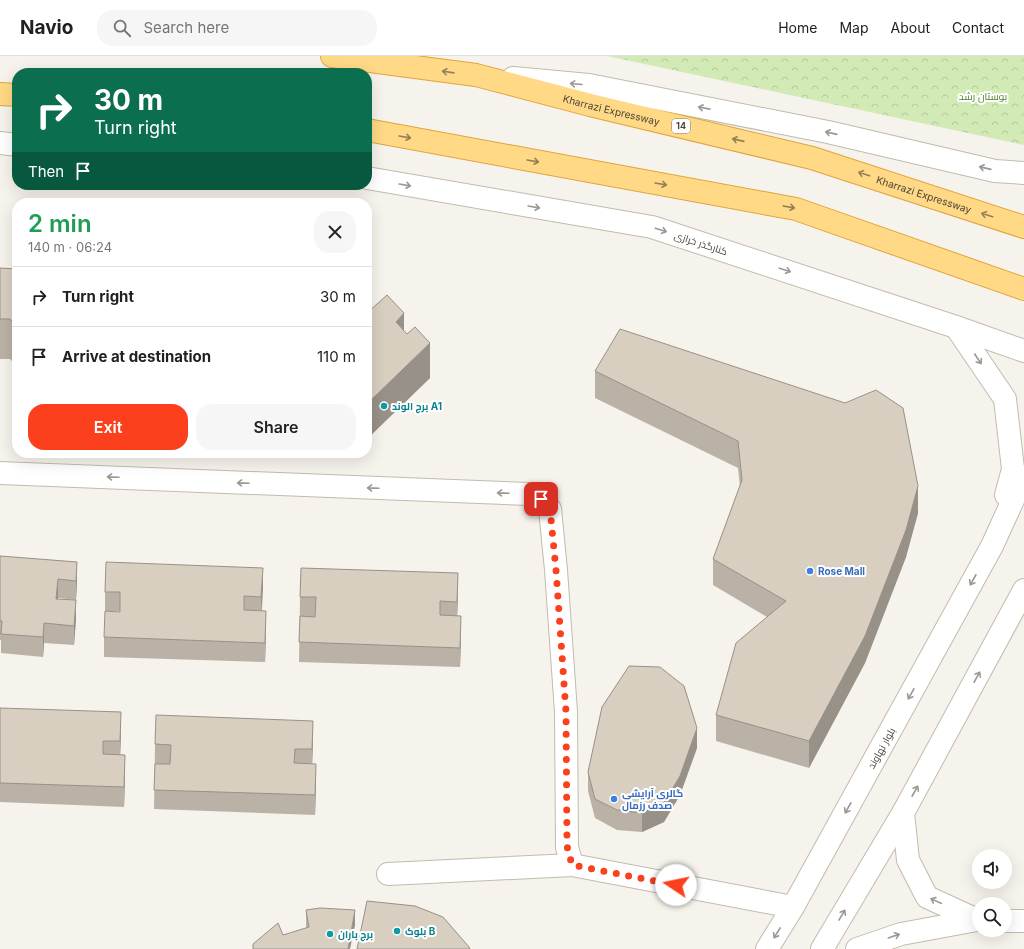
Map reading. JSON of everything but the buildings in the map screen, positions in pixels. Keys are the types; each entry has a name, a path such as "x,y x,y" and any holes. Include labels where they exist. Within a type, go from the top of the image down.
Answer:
{"highway":[{"name":"Kharrazi Expressway","path":"332,56 476,75 598,107 812,158 1024,227"},
{"path":"0,94 12,95"},
{"path":"372,131 796,209 1024,289"}],"street":[{"path":"476,75 589,85 828,132 995,171 1024,173"},
{"path":"0,143 12,144"},
{"name":"کنارگذر خرازی","path":"372,179 652,227 956,326 1024,351"},
{"path":"956,326 1005,399 1013,469 992,546"},
{"path":"0,473 529,494 541,499 550,509 556,570 566,712 567,846 572,865"},
{"path":"992,546 1024,476"},
{"name":"بلوار نهاوند","path":"767,949 794,907 992,546"},
{"path":"822,949 903,813 1024,590"},
{"path":"903,813 908,860 927,897 972,917"},
{"path":"388,874 572,865 794,907"},
{"path":"857,949 901,934 972,921"},
{"path":"1012,921 1024,921"}],"green space":[{"name":"بوستان رشد","path":"607,56 1024,56 1024,145"}],"place":[{"name":"برج الوند A1","path":"384,406"},
{"name":"Rose Mall","path":"810,571"},
{"name":"گالری آرایشی صدف رزمال","path":"614,799"},
{"name":"بلوک B","path":"397,931"},
{"name":"برج باران","path":"330,934"}],"route":[{"path":"541,499 550,509 556,570 566,712 567,846 572,865 676,885"}]}
